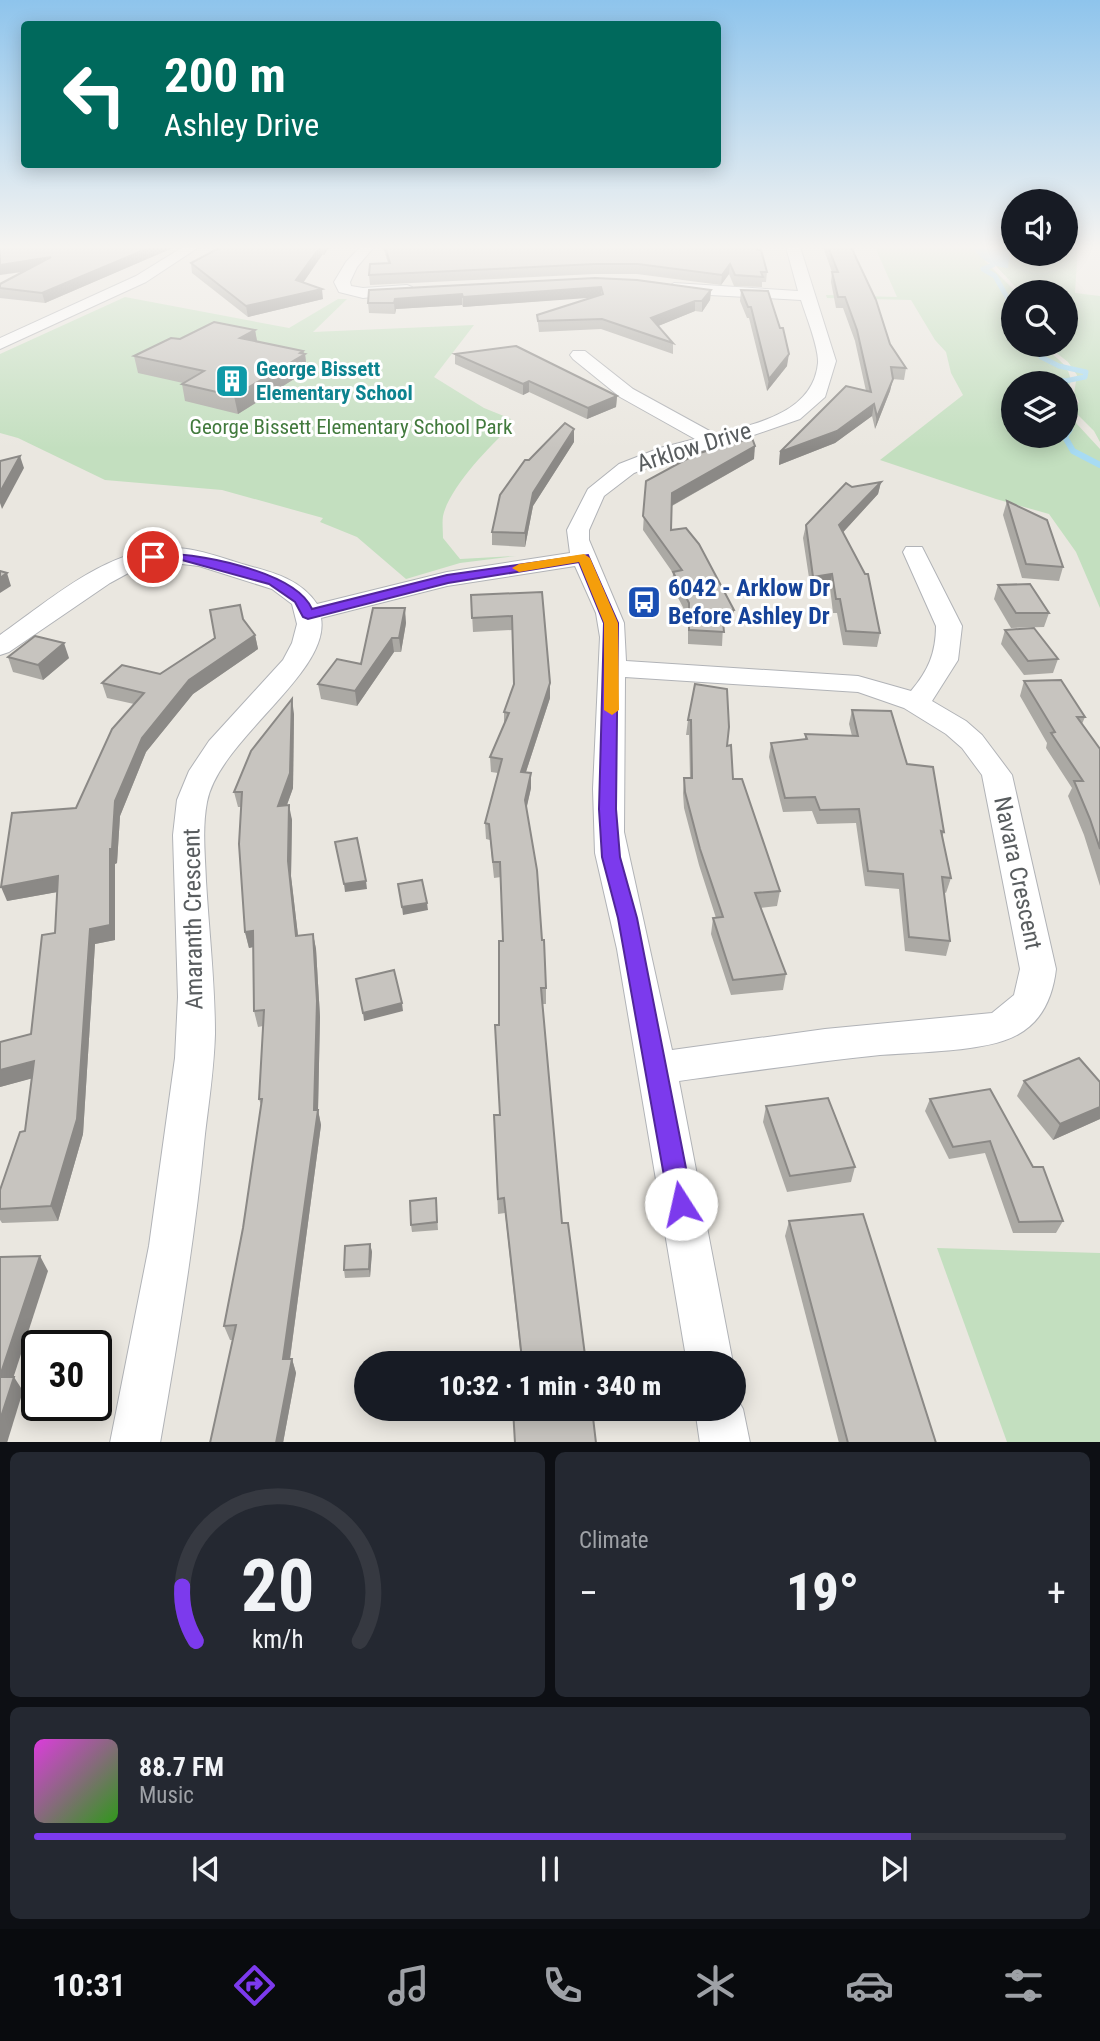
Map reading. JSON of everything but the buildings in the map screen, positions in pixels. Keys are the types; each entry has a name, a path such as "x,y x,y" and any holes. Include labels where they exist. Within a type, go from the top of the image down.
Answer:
{"street":[{"path":"0,344 64,314"},
{"name":"Arklow Drive","path":"708,1351 657,1068 622,893 611,857 608,795 611,623 576,533 583,511 594,491 620,470 671,450 715,442 791,416 808,404 825,377 827,361 813,314"},
{"path":"579,355 598,375 616,387 715,442"},
{"path":"914,552 949,626 947,655 940,675 915,704"},
{"path":"0,647 118,568 164,555 183,556 274,581 301,600 308,614 447,579 584,558"},
{"name":"Amaranth Crescent","path":"135,1442 162,1306 182,1168 196,1036 188,848 191,806 195,790 220,745 272,691 296,659 306,640 308,614"},
{"name":"Navara Crescent","path":"612,668 845,682 879,689 915,704 964,736 985,756 997,775 1038,969 1034,997 1026,1010 1013,1021 986,1030 825,1045 657,1068"},
{"path":"721,1421 725,1442"}],"green space":[{"name":"George Bissett Elementary School Park","path":"87,314 216,314 289,328 312,314 331,314 313,332 474,325 434,377 484,408 511,419 508,423 512,426 483,455 453,493 443,516 443,538 460,559 516,556 460,563 406,579 357,537 320,522 323,518 222,490 105,480 18,438 0,433 0,354"},
{"path":"920,314 1001,314 1001,357 1055,357 1066,368 1068,371 1001,371 1001,448 1078,448 1078,425 1100,449 1100,608 1076,552 1049,514 880,460 963,395 951,373 946,352 935,340"},
{"path":"1078,314 1100,314 1100,442 1094,431 1078,415 1078,371 1074,371 1062,357 1078,357"},
{"path":"937,1248 1100,1253 1100,1442 1007,1442"}],"waterway":[{"path":"1041,357 1059,366 1086,372 1085,377 1078,378"},
{"path":"1071,448 1100,465"}],"slow traffic":[{"path":"519,568 584,558 611,623 612,710"}],"place":[{"name":"George Bissett Elementary School","path":"232,381"},
{"name":"6042 - Arklow Dr Before Ashley Dr","path":"644,602"}],"route":[{"path":"153,557 183,556 274,581 297,596 308,614 447,579 584,558 611,623 608,824 611,857 622,893 681,1204"}]}
